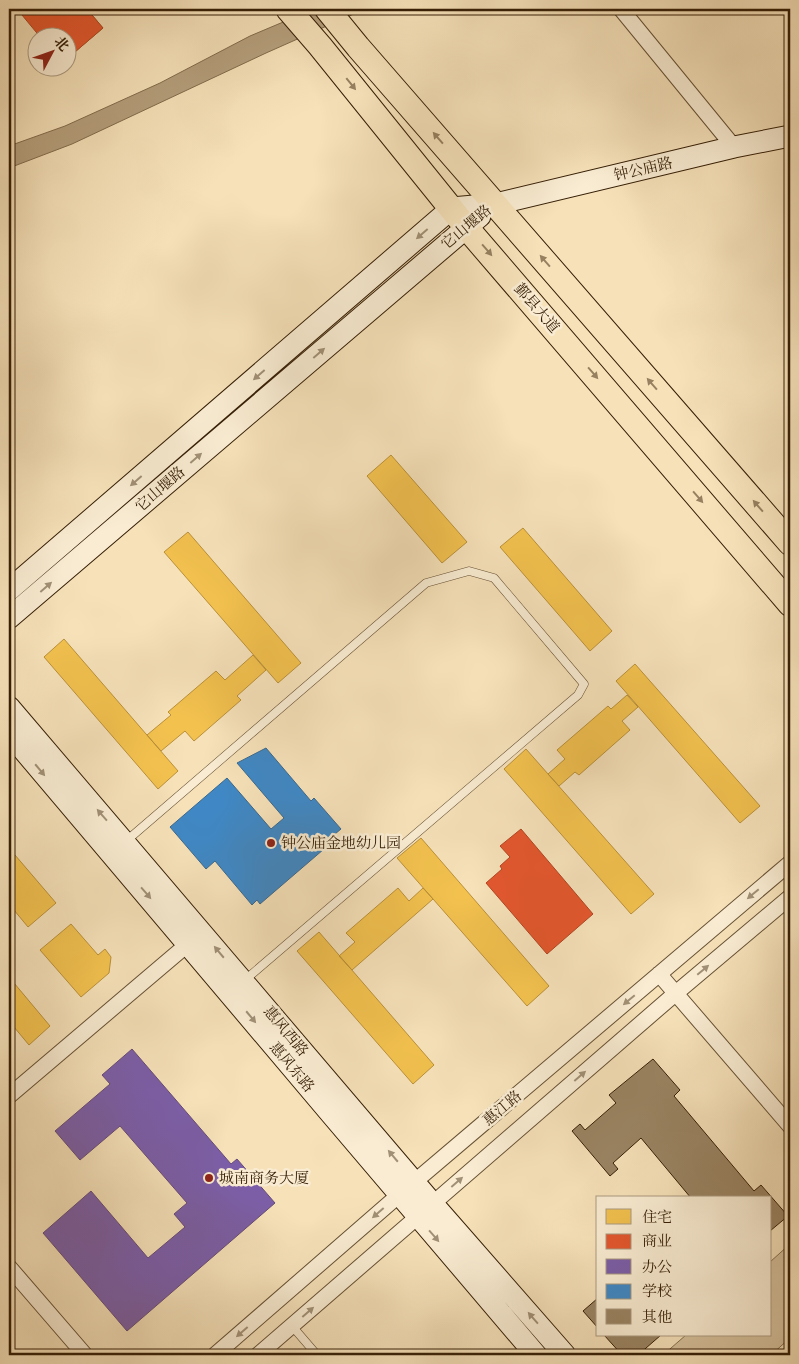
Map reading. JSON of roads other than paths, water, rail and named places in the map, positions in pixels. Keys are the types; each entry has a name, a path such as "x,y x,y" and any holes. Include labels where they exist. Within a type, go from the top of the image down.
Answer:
{"main road":[{"name":"鄞县大道","path":"288,9 459,217 790,604"},
{"path":"327,9 790,543"}],"street":[{"path":"621,9 734,147"},
{"name":"钟公庙路","path":"496,204 734,147 790,136"},
{"name":"它山堰路","path":"9,590 459,217 496,204"},
{"name":"它山堰路","path":"9,618 459,217"},
{"name":"惠风西路","path":"9,707 118,848 425,1210 565,1355"},
{"path":"9,732 118,848"},
{"name":"惠江路","path":"215,1355 790,863"},
{"name":"惠江路","path":"258,1355 676,993 790,898"},
{"path":"9,1096 196,938"},
{"path":"659,974 790,1126"},
{"path":"425,1210 536,1355"},
{"path":"9,1267 85,1355"}],"lane":[{"path":"118,848 426,583 469,570 494,578 584,684 578,695 237,987"},
{"path":"292,1326 317,1355"}],"place":[{"name":"钟公庙金地幼儿园","path":"271,843"},
{"name":"城南商务大厦","path":"209,1178"}]}
